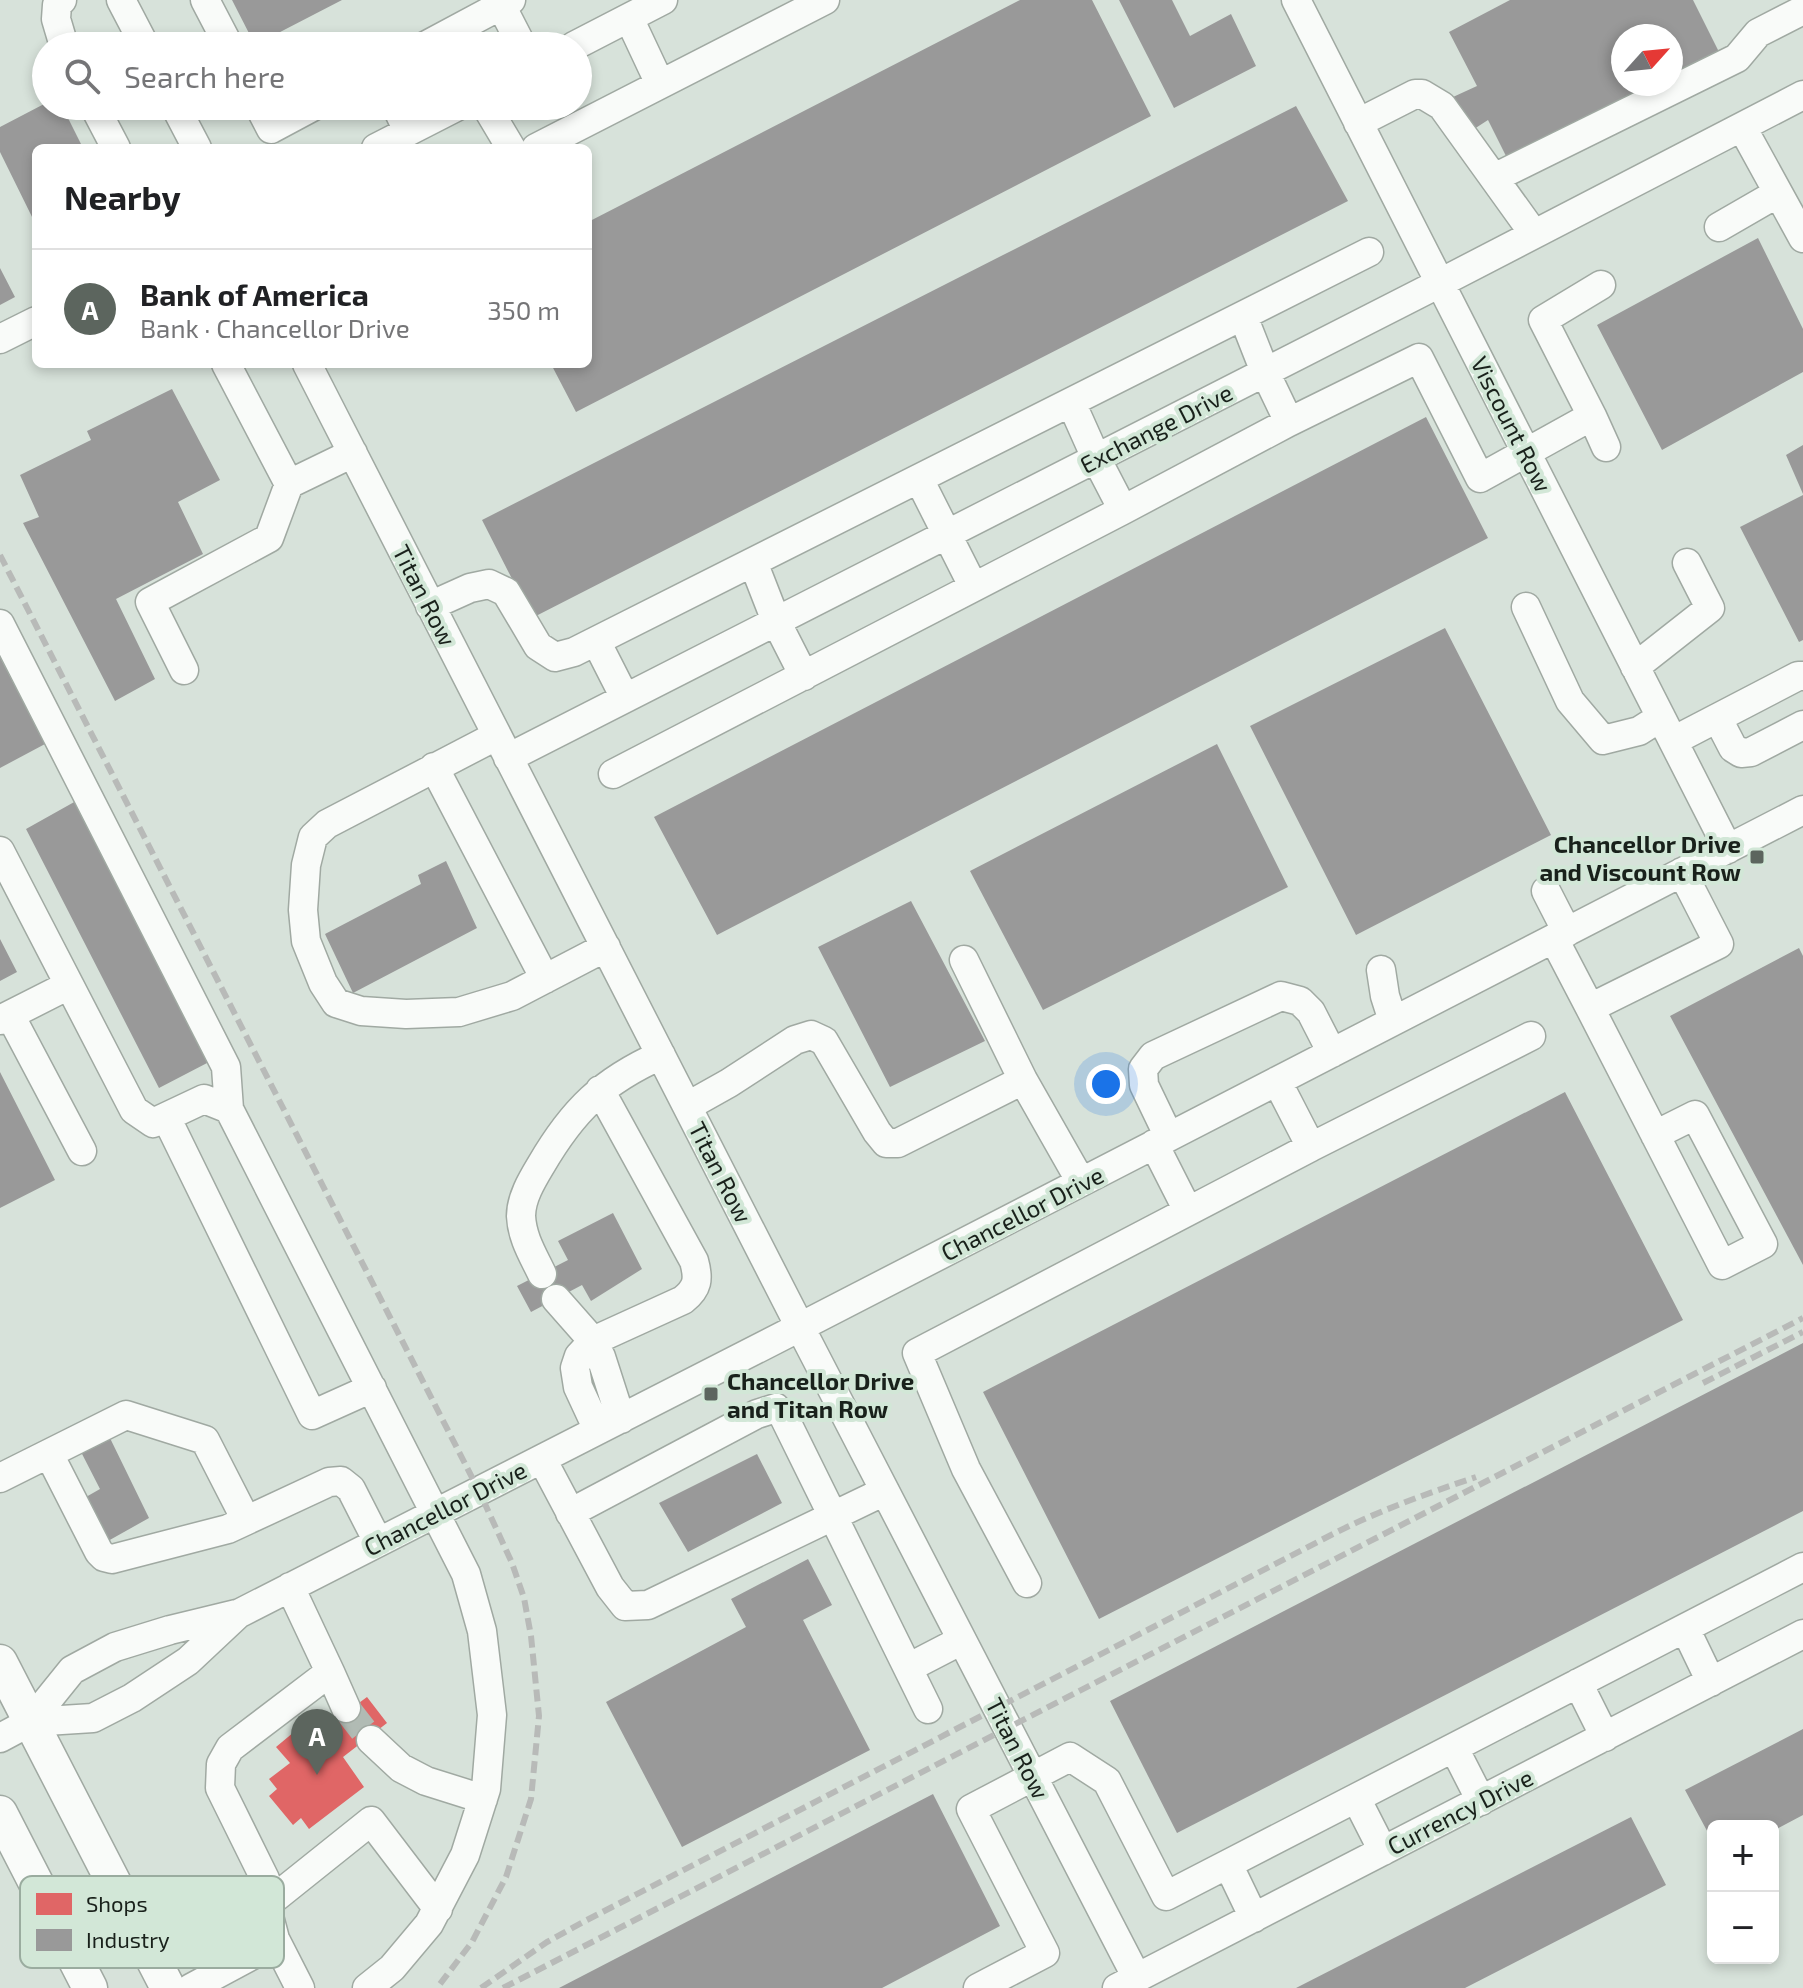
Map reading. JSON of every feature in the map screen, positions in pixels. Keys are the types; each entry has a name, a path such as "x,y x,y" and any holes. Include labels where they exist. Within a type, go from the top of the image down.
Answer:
{"main road":[{"path":"0,1662 110,1876"},
{"path":"0,1813 32,1876"},
{"path":"80,1968 90,1988"},
{"path":"158,1968 168,1988"}],"street":[{"path":"60,32 56,19 57,5 62,0"},
{"path":"121,0 138,32"},
{"path":"205,0 222,32"},
{"path":"592,119 825,0"},
{"name":"Viscount Row","path":"1296,0 1728,849"},
{"path":"592,37 659,1"},
{"path":"451,32 506,2 517,32"},
{"path":"1494,178 1737,58 1758,33 1801,15"},
{"path":"629,18 660,84"},
{"path":"1358,123 1415,94 1422,94 1442,106 1534,234"},
{"name":"Exchange Drive","path":"545,979 512,996 459,1012 406,1014 361,1011 336,1003 323,983 306,941 303,910 306,865 313,837 327,824 434,767 502,747 625,698 1803,95"},
{"path":"101,120 114,144"},
{"path":"182,120 195,144"},
{"path":"266,120 271,129 288,120"},
{"path":"380,144 401,120"},
{"path":"494,120 509,144"},
{"path":"544,144 590,120"},
{"path":"1742,127 1803,238"},
{"path":"1719,227 1778,193"},
{"path":"430,606 470,588 489,584 506,592 538,646 555,657 574,652 1369,252"},
{"path":"1601,285 1543,320 1606,447"},
{"path":"1243,316 1289,422"},
{"path":"0,339 32,323"},
{"path":"613,774 1289,422 1419,358 1480,478 1592,416"},
{"path":"228,368 289,484"},
{"name":"Titan Row","path":"309,368 1032,1776 1127,1983"},
{"path":"1071,402 1123,510"},
{"path":"184,670 150,602 269,538 289,484 353,453"},
{"path":"919,479 973,586"},
{"path":"753,562 776,621 804,676"},
{"path":"1635,667 1710,608 1687,563"},
{"path":"1526,607 1570,701 1603,740 1718,719 1803,676"},
{"path":"0,624 226,1067 229,1109 466,1574 482,1631 492,1715 486,1789 465,1855 429,1924 392,1968 367,1988"},
{"path":"596,641 625,698"},
{"path":"1718,719 1733,748 1741,753 1751,752 1803,725"},
{"path":"434,767 545,979 606,947"},
{"name":"Chancellor Drive","path":"0,1738 30,1722 72,1670 115,1647 240,1613 1803,810"},
{"path":"0,851 134,1110 153,1123 204,1099 229,1109"},
{"path":"1590,1008 1719,944 1682,872"},
{"path":"1546,891 1590,1008 1655,1135 1722,1265 1763,1244 1695,1115 1655,1135"},
{"path":"964,960 1023,1080 1081,1182"},
{"path":"1381,970 1393,1021"},
{"path":"69,985 5,1018 82,1151"},
{"path":"1188,1211 1161,1141 1144,1085 1143,1069 1153,1056 1281,996 1300,1001 1311,1012 1332,1053"},
{"path":"688,1106 795,1040 811,1035 824,1041 886,1143 898,1143 1023,1080"},
{"path":"1027,1583 966,1469 917,1353 1531,1036"},
{"path":"542,1274 524,1238 521,1213 525,1195 537,1172 567,1125 600,1090 661,1055"},
{"path":"1277,1081 1311,1147"},
{"path":"593,1341 683,1300 698,1280 694,1261 600,1090"},
{"path":"166,1117 312,1415 372,1388"},
{"path":"556,1299 593,1341 601,1357 609,1424"},
{"path":"570,1513 757,1414 776,1408 784,1417 834,1515 928,1709"},
{"path":"0,1478 126,1415 205,1440 246,1520"},
{"path":"49,1454 104,1557 112,1559 228,1529 329,1482 341,1481 351,1489 378,1542"},
{"path":"542,1459 610,1587 625,1606 648,1605 885,1491"},
{"path":"978,1988 1007,1981 1045,1953 971,1809 1032,1776 1070,1757 1107,1781 1166,1896 1685,1628 1802,1571"},
{"path":"290,1587 346,1708"},
{"name":"Chancellor Drive","path":"30,1722 93,1718 132,1698 188,1661 240,1613"},
{"path":"1685,1628 1711,1682"},
{"name":"Currency Drive","path":"1127,1983 1803,1634"},
{"path":"908,1668 962,1640"},
{"path":"264,1876 220,1788 221,1764 230,1748 330,1672"},
{"path":"1578,1683 1605,1737"},
{"path":"371,1740 401,1768 426,1781 483,1799"},
{"path":"1454,1748 1481,1801"},
{"path":"1356,1798 1383,1851"},
{"path":"284,1891 371,1821 438,1909"},
{"path":"1228,1864 1254,1918"},
{"path":"284,1957 300,1988"},
{"path":"191,1988 228,1968"}],"building: Shops":[{"path":"367,1697 387,1723 343,1757 364,1787 309,1829 301,1818 293,1825 269,1796 277,1789 269,1779 290,1763 276,1747 306,1722 317,1734"}],"building: Industry":[{"path":"232,0 342,0 280,32 248,32"},
{"path":"1020,0 1092,0 1151,116 576,412 553,368 592,368 592,220"},
{"path":"1119,0 1172,0 1190,36 1231,14 1256,66 1174,108"},
{"path":"1510,0 1693,0 1720,54 1683,73 1683,24 1611,24 1611,96 1638,96 1509,162 1488,120 1471,131 1453,97 1477,86 1449,32"},
{"path":"1296,106 1348,201 532,618 482,520"},
{"path":"32,110 32,120 69,120 81,144 32,144 32,217 0,152 0,127"},
{"path":"1758,238 1803,329 1803,372 1662,450 1597,325"},
{"path":"0,268 15,297 0,305"},
{"path":"172,389 220,480 178,502 203,554 116,599 155,679 115,701 23,523 39,517 20,475 91,440 87,431"},
{"path":"1426,417 1488,538 717,935 654,817"},
{"path":"1803,445 1803,494 1786,455"},
{"path":"1803,495 1803,640 1799,642 1740,527"},
{"path":"1445,628 1551,835 1356,935 1250,726"},
{"path":"0,657 45,744 0,768"},
{"path":"1217,744 1288,887 1043,1010 970,871"},
{"path":"76,801 209,1062 159,1088 26,829"},
{"path":"446,861 477,928 353,993 325,934 421,884 418,875"},
{"path":"911,901 985,1041 890,1087 818,947"},
{"path":"0,939 17,972 0,981"},
{"path":"1799,948 1803,956 1803,1265 1670,1016"},
{"path":"0,1072 55,1180 0,1208"},
{"path":"1565,1092 1683,1320 1099,1619 983,1392"},
{"path":"613,1213 642,1269 591,1301 582,1285 531,1312 517,1286 568,1260 558,1241"},
{"path":"1803,1343 1803,1511 1177,1833 1110,1701"},
{"path":"108,1434 149,1518 108,1541 86,1497 100,1489 79,1448"},
{"path":"757,1454 782,1503 688,1552 659,1503"},
{"path":"808,1559 832,1605 803,1620 870,1750 682,1847 606,1702 746,1627 731,1599"},
{"path":"1803,1729 1803,1815 1779,1828 1779,1820 1707,1820 1707,1831 1685,1790"},
{"path":"933,1794 1000,1926 882,1988 559,1988"},
{"path":"1631,1817 1666,1885 1465,1988 1296,1988"}],"tunnel":[{"path":"346,1708 371,1740"}],"railway":[{"path":"0,555 479,1491 512,1563 524,1598 539,1716 531,1799 506,1877 472,1942 437,1988"},
{"path":"503,1988 1803,1318"},
{"path":"1703,1383 1803,1332"},
{"path":"481,1988 547,1942 585,1921 1333,1534 1421,1496 1476,1477"}],"place":[{"name":"Chancellor Drive and Viscount Row","path":"1757,857"},
{"name":"Chancellor Drive and Titan Row","path":"711,1394"},
{"name":"Bank of America","path":"317,1775"}]}
